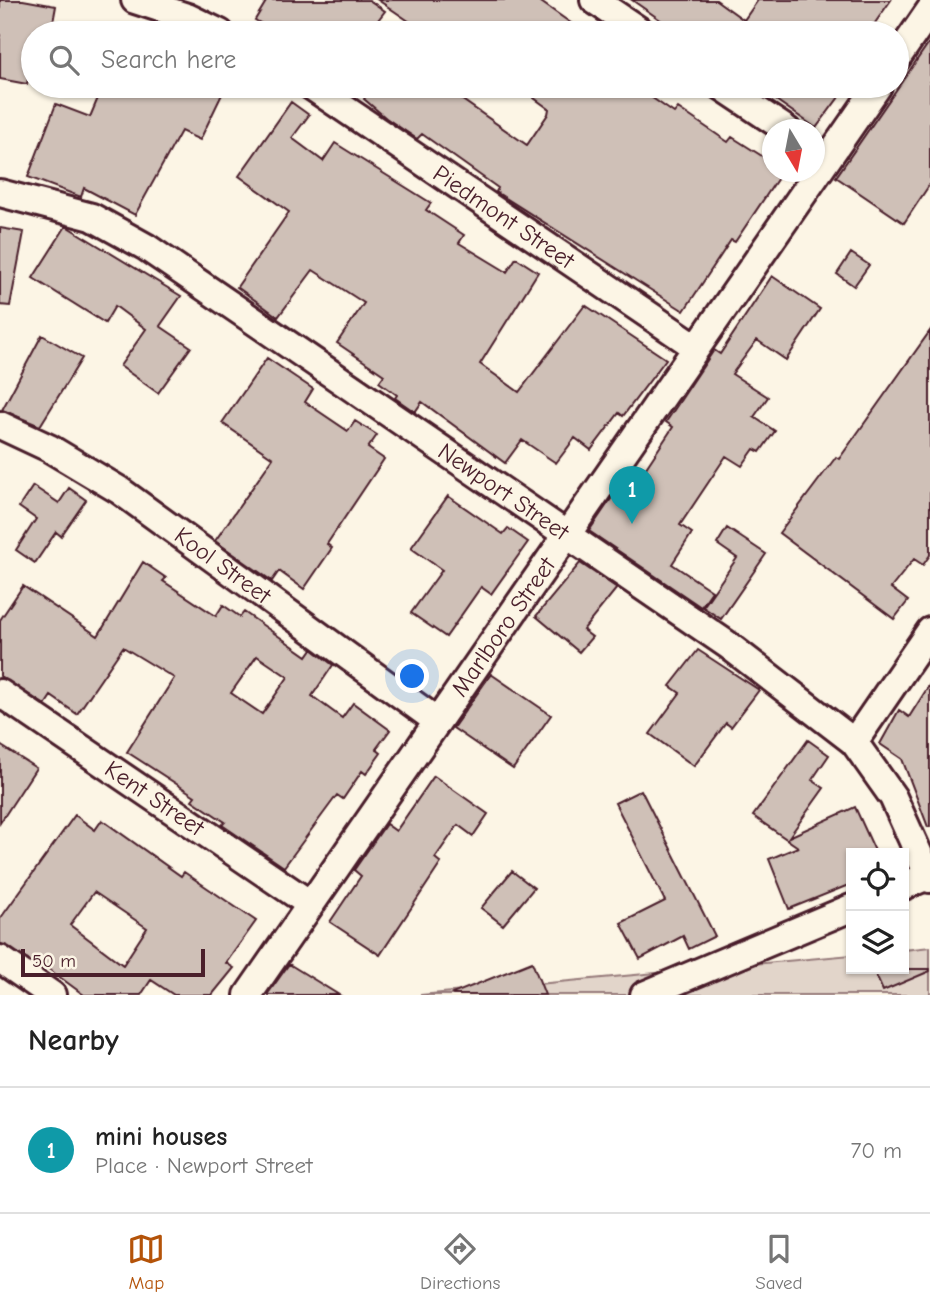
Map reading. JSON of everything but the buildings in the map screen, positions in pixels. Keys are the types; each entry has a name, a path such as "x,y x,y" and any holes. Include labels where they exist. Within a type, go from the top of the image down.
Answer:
{"street":[{"path":"135,0 195,21"},
{"path":"593,0 625,21"},
{"path":"909,41 930,10"},
{"name":"Piedmont Street","path":"330,98 696,347"},
{"path":"740,98 771,119"},
{"name":"Marlboro Street","path":"825,148 868,98"},
{"name":"Marlboro Street","path":"248,995 696,347 802,182"},
{"name":"Newport Street","path":"0,193 92,217 146,247 728,645 854,742 893,797 930,877"},
{"name":"Kool Street","path":"0,425 49,448 119,490 437,721"},
{"path":"854,742 930,631"},
{"name":"Kent Street","path":"0,693 310,904"},
{"path":"909,884 930,877"},
{"path":"644,995 846,910"},
{"path":"0,959 52,995"}],"shaded area":[{"path":"930,947 930,995 420,995 846,955 846,974 909,974 909,949"}],"place":[{"name":"mini houses","path":"632,524"}]}
